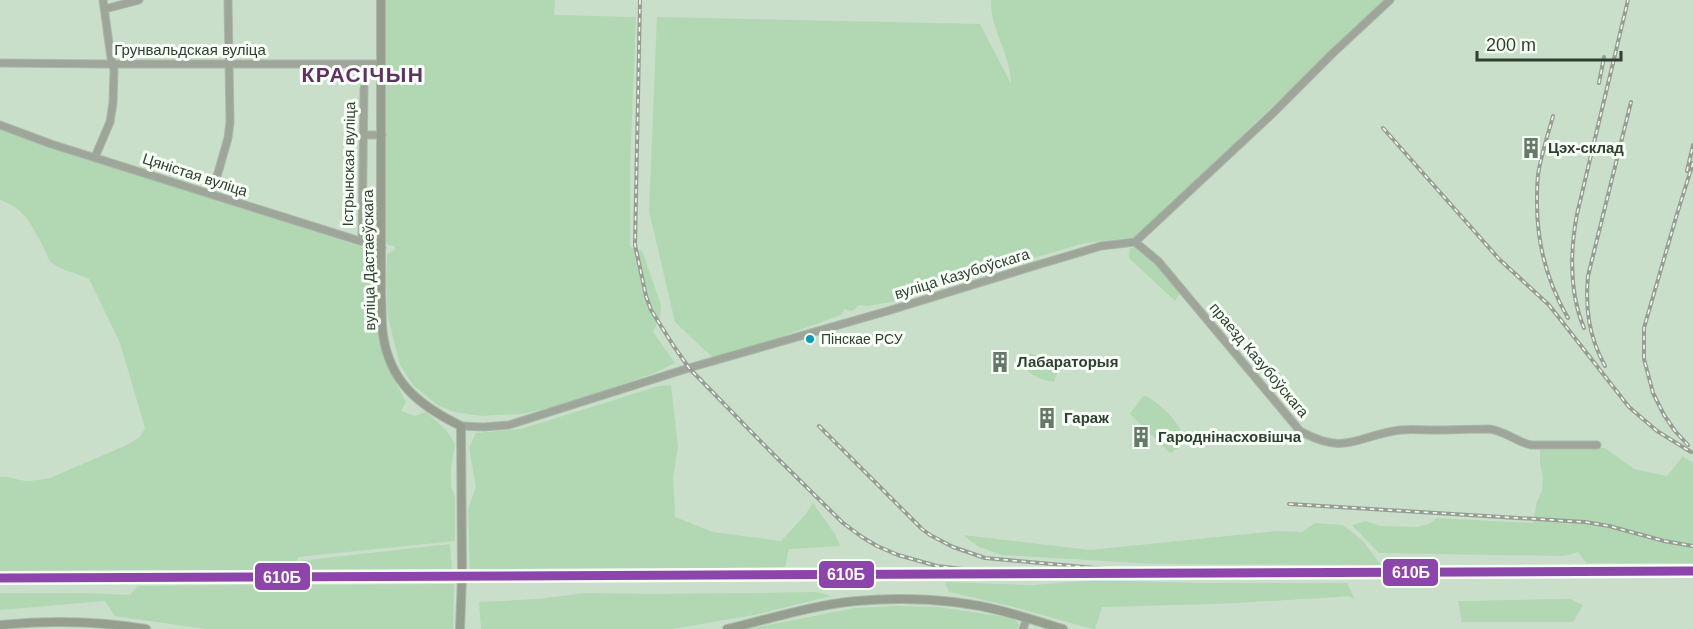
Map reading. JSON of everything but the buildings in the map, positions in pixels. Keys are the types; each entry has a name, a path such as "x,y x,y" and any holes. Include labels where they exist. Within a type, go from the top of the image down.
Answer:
{"main road":[{"name":"вуліца Дастаеўскага","path":"381,0 382,328 385,345 403,385 421,402 461,426"},
{"path":"460,629 461,426"},
{"path":"727,629 807,609 855,601 905,600 1000,610 1063,629"},
{"path":"0,625 61,621 146,629"}],"street":[{"path":"95,157 110,122 113,104 112,64 103,0"},
{"path":"105,9 139,0"},
{"path":"212,194 229,130 228,0"},
{"path":"1136,242 1390,0"},
{"name":"Грунвальдская вуліца","path":"0,63 380,64"},
{"name":"Істрынская вуліца","path":"362,241 364,88"},
{"name":"Цяністая вуліца","path":"0,125 51,144 382,248"},
{"path":"362,135 382,135"},
{"name":"вуліца Казубоўскага","path":"461,426 509,425 689,368 891,310 1045,262 1101,246 1136,242"},
{"name":"праезд Казубоўскага","path":"1136,242 1158,261 1300,431 1314,439 1347,444 1402,430 1492,429 1531,445 1597,445"},
{"path":"1023,629 1027,618"}],"green space":[{"path":"384,0 555,0 554,15 636,17 630,168 630,247 642,251 661,305 660,318 653,332 675,363 652,374 564,404 522,414 481,416 455,412 439,406 413,385 400,365 388,318 387,254 395,250 394,246 388,245 385,240"},
{"path":"991,0 1384,0 1136,237 1085,243 939,285 892,302 859,305 853,311 844,309 841,315 713,358 675,322 649,211 657,17 980,24 1011,84 1008,63 994,21"},
{"path":"0,127 377,252 376,325 383,358 406,402 401,411 415,416 426,412 446,430 455,444 451,486 455,497 455,541 298,557 297,576 0,576 0,477 27,481 50,478 129,444 140,437 145,428 120,343 89,279 54,264 22,213 0,200"},
{"path":"1137,247 1148,254 1181,291 1175,301 1129,258 1130,248"},
{"path":"1029,353 1061,362 1054,382 1038,378 1028,371 1026,368"},
{"path":"671,385 678,447 673,477 675,517 713,532 781,541 813,503 835,534 840,546 789,549 785,567 470,572 468,509 476,487 469,448 476,433 521,429 659,386"},
{"path":"1143,396 1160,405 1177,423 1182,434 1181,447 1170,453 1130,414"},
{"path":"1605,448 1634,469 1667,476 1683,456 1693,463 1693,563 1586,563 1578,552 1563,556 1379,553 1352,525 1366,521 1380,526 1417,527 1429,524 1437,518 1533,523 1537,501 1542,491 1540,449"},
{"path":"1315,523 1343,525 1363,541 1381,565 1154,564 1002,555 979,547 963,535 1090,550 1277,531 1302,532"},
{"path":"450,544 452,572 299,572 299,561"},
{"path":"1097,580 1195,583 1347,583 1355,600 1349,596 1216,604 1102,607 1095,629 1092,629 949,592 945,582 1033,585"},
{"path":"454,584 453,629 205,629 115,616 105,601 0,610 0,593 130,595 138,586"},
{"path":"816,592 831,596 754,615 672,629 481,629 479,602 538,599 586,593"},
{"path":"1570,599 1583,605 1573,622 1462,622 1458,601"},
{"path":"938,607 1013,618 1019,624 1017,629 748,629 855,608"}],"railway":[{"path":"640,0 635,245 651,310 673,345 689,368 772,453 843,523 862,537 898,555 937,566 971,570 1036,570"},
{"path":"1584,328 1573,286 1572,257 1575,228 1628,0"},
{"path":"1599,83 1604,57"},
{"path":"1605,366 1595,344 1589,322 1588,276 1631,102"},
{"path":"1553,116 1538,175 1537,218 1541,248 1549,277 1568,318"},
{"path":"1383,128 1499,259 1549,305 1629,407 1657,431 1691,452"},
{"path":"1687,171 1693,145"},
{"path":"1688,445 1664,415 1653,393 1644,359 1644,328 1693,163"},
{"path":"819,426 922,529 953,547 985,558 1117,570 1693,568"},
{"path":"1289,504 1585,522 1693,546"}],"transit line":[{"name":"610Б","path":"0,578 1693,571"}],"place":[{"name":"Цэх-склад","path":"1531,148"},
{"name":"Пінскае РСУ","path":"810,339"},
{"name":"Лабараторыя","path":"1000,362"},
{"name":"Гараж","path":"1047,418"},
{"name":"Гароднінасховішча","path":"1141,437"}],"district":[{"name":"КРАСІЧЫН","path":"363,75"}]}
